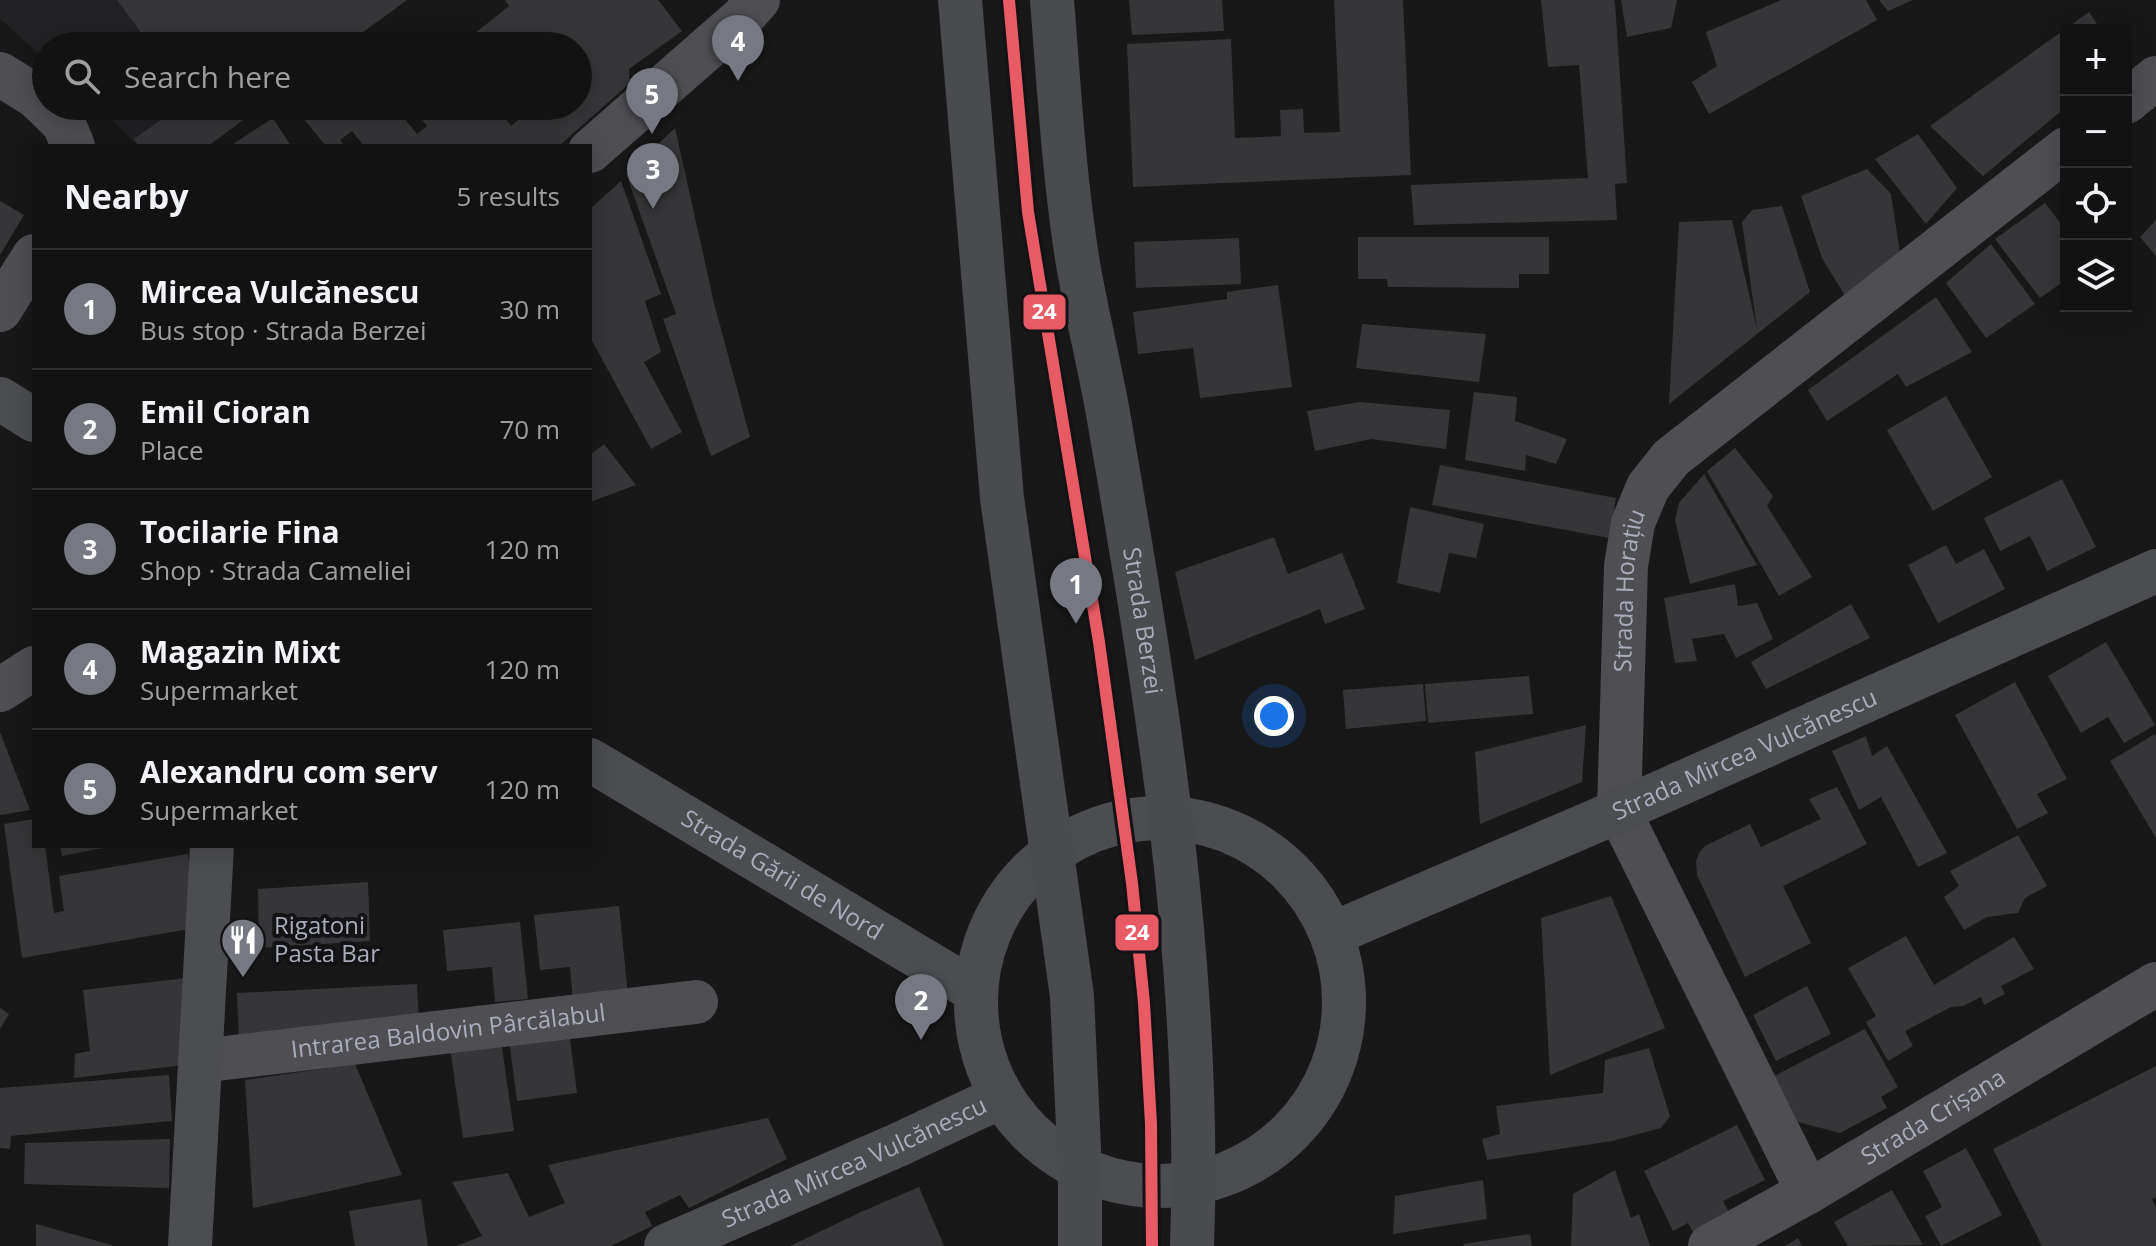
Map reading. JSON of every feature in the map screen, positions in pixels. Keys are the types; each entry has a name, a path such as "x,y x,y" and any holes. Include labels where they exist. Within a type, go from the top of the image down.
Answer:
{"main road":[{"path":"960,0 1002,498 1072,996 1080,1170 1080,1246"},
{"name":"Strada Berzei","path":"1052,0 1063,135 1079,265 1108,414 1151,671 1187,973 1195,1185 1192,1246"},
{"path":"0,399 32,419"},
{"name":"Strada Mircea Vulcănescu","path":"1332,934 1619,811 2156,571"},
{"name":"Strada Gării de Nord","path":"592,761 975,991"},
{"path":"1169,816 1212,824 1262,848 1304,886 1332,934 1345,988 1341,1042 1321,1094 1286,1137 1241,1168 1195,1185 1134,1186 1080,1170 1035,1140 1000,1097 979,1046 975,991 986,937 1012,889 1052,852 1106,824 1125,819 1169,816"},
{"path":"190,1246 212,848"},
{"name":"Strada Mircea Vulcănescu","path":"666,1246 1000,1097"}],"street":[{"path":"592,149 742,18 758,0"},
{"path":"0,74 32,94"},
{"path":"2132,97 2156,78"},
{"path":"60,120 72,144"},
{"name":"Strada Horațiu","path":"1808,1192 1619,811 1626,566 1633,523 1648,487 1671,458 2060,154"},
{"path":"0,310 32,259"},
{"path":"0,690 32,669"},
{"name":"Strada Crișana","path":"1710,1246 1808,1192 2156,984"},
{"name":"Intrarea Baldovin Pârcălabul","path":"200,1061 696,1002"}],"shaded area":[{"path":"0,0 407,0 363,32 32,32 32,48 0,19"},
{"path":"112,120 243,120 211,144 137,144"}],"building":[{"path":"117,0 407,0 363,32 141,32"},
{"path":"505,0 658,0 682,31 629,69 630,83 592,117 592,32 476,32 509,6"},
{"path":"1129,0 1222,0 1224,31 1132,35"},
{"path":"1334,0 1403,0 1411,175 1133,187 1127,44 1231,39 1235,138 1281,136 1280,110 1303,109 1304,133 1340,132"},
{"path":"1541,0 1615,2 1627,183 1615,184 1617,220 1414,225 1411,185 1588,178 1579,65 1548,67"},
{"path":"1621,0 1677,0 1671,28 1627,37"},
{"path":"1781,0 1866,0 1877,20 1709,114 1692,82 1717,66 1706,32"},
{"path":"1879,0 1913,0 1888,11"},
{"path":"2089,12 2097,24 2072,24"},
{"path":"2060,33 2060,112 1983,176 1930,126"},
{"path":"160,120 243,120 211,144 138,144 134,139"},
{"path":"274,120 290,144 233,144"},
{"path":"305,120 406,120 417,134 427,126 422,120 506,120 511,126 518,120 588,120 561,144 362,144 352,131 340,140 343,144 324,144"},
{"path":"675,128 714,303 750,437 711,456 663,319 676,314 626,174"},
{"path":"1918,134 1957,188 1926,224 1875,159"},
{"path":"1867,169 1891,194 1900,253 1845,296 1822,258 1801,196"},
{"path":"621,181 661,294 645,301 661,352 644,362 682,432 651,449 592,341 592,207"},
{"path":"0,201 24,215 0,255"},
{"path":"2045,203 2060,222 2060,284 2040,298 1995,239"},
{"path":"1782,206 1810,292 1669,404 1679,222 1732,220 1757,329 1742,222 1752,210"},
{"path":"2156,220 2156,256 2140,237"},
{"path":"1358,237 1549,237 1549,274 1519,274 1519,288 1388,287 1387,279 1358,279"},
{"path":"1239,238 1241,284 1136,288 1134,242"},
{"path":"1991,244 2035,304 1986,338 1946,283"},
{"path":"1278,285 1292,387 1200,398 1193,348 1138,354 1133,312 1227,299 1227,292"},
{"path":"1936,297 1972,352 1906,387 1898,374 1827,421 1808,390"},
{"path":"1362,324 1486,334 1479,382 1356,368"},
{"path":"1474,392 1517,397 1515,421 1567,439 1556,464 1526,455 1525,471 1465,460"},
{"path":"1946,396 1992,477 1933,511 1887,430"},
{"path":"1360,402 1450,410 1446,449 1371,439 1315,451 1307,411"},
{"path":"604,444 636,485 592,501 592,453"},
{"path":"1735,448 1773,496 1767,506 1812,577 1779,596 1707,471"},
{"path":"1440,465 1616,498 1609,538 1432,505"},
{"path":"1704,474 1757,565 1690,584 1675,520 1679,503"},
{"path":"2062,479 2096,547 2047,571 2030,536 2000,551 1984,518"},
{"path":"1410,507 1484,524 1476,558 1449,553 1440,593 1397,583"},
{"path":"1274,537 1288,574 1342,553 1365,609 1325,624 1320,609 1195,660 1175,572"},
{"path":"1946,545 1956,564 1984,549 2005,589 1938,623 1908,565"},
{"path":"1735,584 1738,606 1757,603 1773,639 1736,658 1724,634 1692,639 1697,661 1675,663 1664,598"},
{"path":"1851,604 1870,638 1766,689 1751,662"},
{"path":"2106,642 2155,725 2124,743 2108,717 2081,733 2048,676"},
{"path":"1529,676 1533,714 1428,723 1425,684"},
{"path":"2015,682 2067,779 2037,794 2048,813 2017,829 1955,715"},
{"path":"1423,684 1426,721 1346,729 1343,690"},
{"path":"1586,725 1582,782 1480,824 1475,752"},
{"path":"0,732 30,810 0,815"},
{"path":"1866,736 1872,756 1887,746 1947,853 1918,867 1881,797 1859,810 1832,751"},
{"path":"2156,736 2156,838 2110,761"},
{"path":"1837,787 1867,844 1783,886 1811,943 1745,977 1697,875 1699,853 1705,846 1750,824 1761,847 1821,819 1809,799"},
{"path":"32,819 32,848 45,848 54,913 64,911 59,876 188,854 195,928 22,958 4,824"},
{"path":"2018,835 2047,886 2025,898 2018,913 1987,917 1964,930 1944,897 1959,886 1950,871"},
{"path":"60,848 103,848 62,856"},
{"path":"368,882 370,941 259,948 258,889"},
{"path":"1611,896 1665,1028 1550,1075 1541,918"},
{"path":"619,906 628,995 573,1001 570,967 540,970 534,915"},
{"path":"520,922 528,999 495,1002 492,967 447,971 443,930"},
{"path":"1906,936 1934,985 2014,937 2034,969 2001,986 2005,994 1984,1005 1981,997 1963,1006 1951,1007 1905,1031 1913,1046 1888,1061 1866,1022 1876,1016 1848,968"},
{"path":"195,977 193,1064 74,1078 75,1054 90,1051 83,990"},
{"path":"417,984 419,1021 239,1044 237,993"},
{"path":"1807,986 1831,1034 1776,1061 1753,1015"},
{"path":"0,1008 9,1014 0,1029"},
{"path":"1865,1029 1898,1087 1881,1097 1887,1108 1840,1133 1798,1122 1774,1076"},
{"path":"569,1032 577,1093 517,1101 509,1040"},
{"path":"501,1041 514,1131 463,1138 450,1048"},
{"path":"1649,1048 1670,1116 1661,1128 1612,1141 1487,1160 1482,1139 1500,1134 1496,1106 1603,1093 1605,1060"},
{"path":"355,1064 402,1175 253,1208 245,1080"},
{"path":"2156,1066 2156,1197 2152,1199 2156,1208 2156,1246 2042,1246 1993,1149"},
{"path":"169,1075 172,1121 11,1136 10,1149 0,1148 0,1088"},
{"path":"768,1118 787,1159 689,1208 680,1195 645,1212 652,1226 611,1246 456,1246 482,1236 452,1182 508,1173 529,1217 565,1203 548,1165"},
{"path":"1737,1125 1765,1180 1723,1201 1732,1218 1695,1236 1688,1223 1673,1231 1644,1171"},
{"path":"170,1139 169,1188 24,1184 25,1143"},
{"path":"1966,1148 2002,1215 1941,1246 1925,1216 1942,1207 1923,1171"},
{"path":"1615,1170 1631,1218 1639,1214 1650,1246 1571,1246 1573,1194"},
{"path":"1483,1180 1487,1219 1393,1234 1395,1196"},
{"path":"919,1187 944,1246 790,1246 861,1212"},
{"path":"1892,1190 1923,1245 1848,1246 1834,1222"},
{"path":"421,1199 428,1246 355,1246 349,1211"},
{"path":"36,1224 112,1245 112,1246 36,1246"},
{"path":"1530,1234 1532,1246 1463,1244"},
{"path":"1798,1238 1802,1246 1785,1246"}],"transit line":[{"name":"24","path":"1009,0 1028,212 1099,642 1132,883 1144,1003 1151,1124 1152,1246"}],"place":[{"name":"Magazin Mixt","path":"738,81"},
{"name":"Alexandru com serv","path":"652,134"},
{"name":"Tocilarie Fina","path":"653,209"},
{"name":"Mircea Vulcănescu","path":"1076,624"},
{"name":"Rigatoni Pasta Bar","path":"243,979"},
{"name":"Emil Cioran","path":"921,1040"}]}
